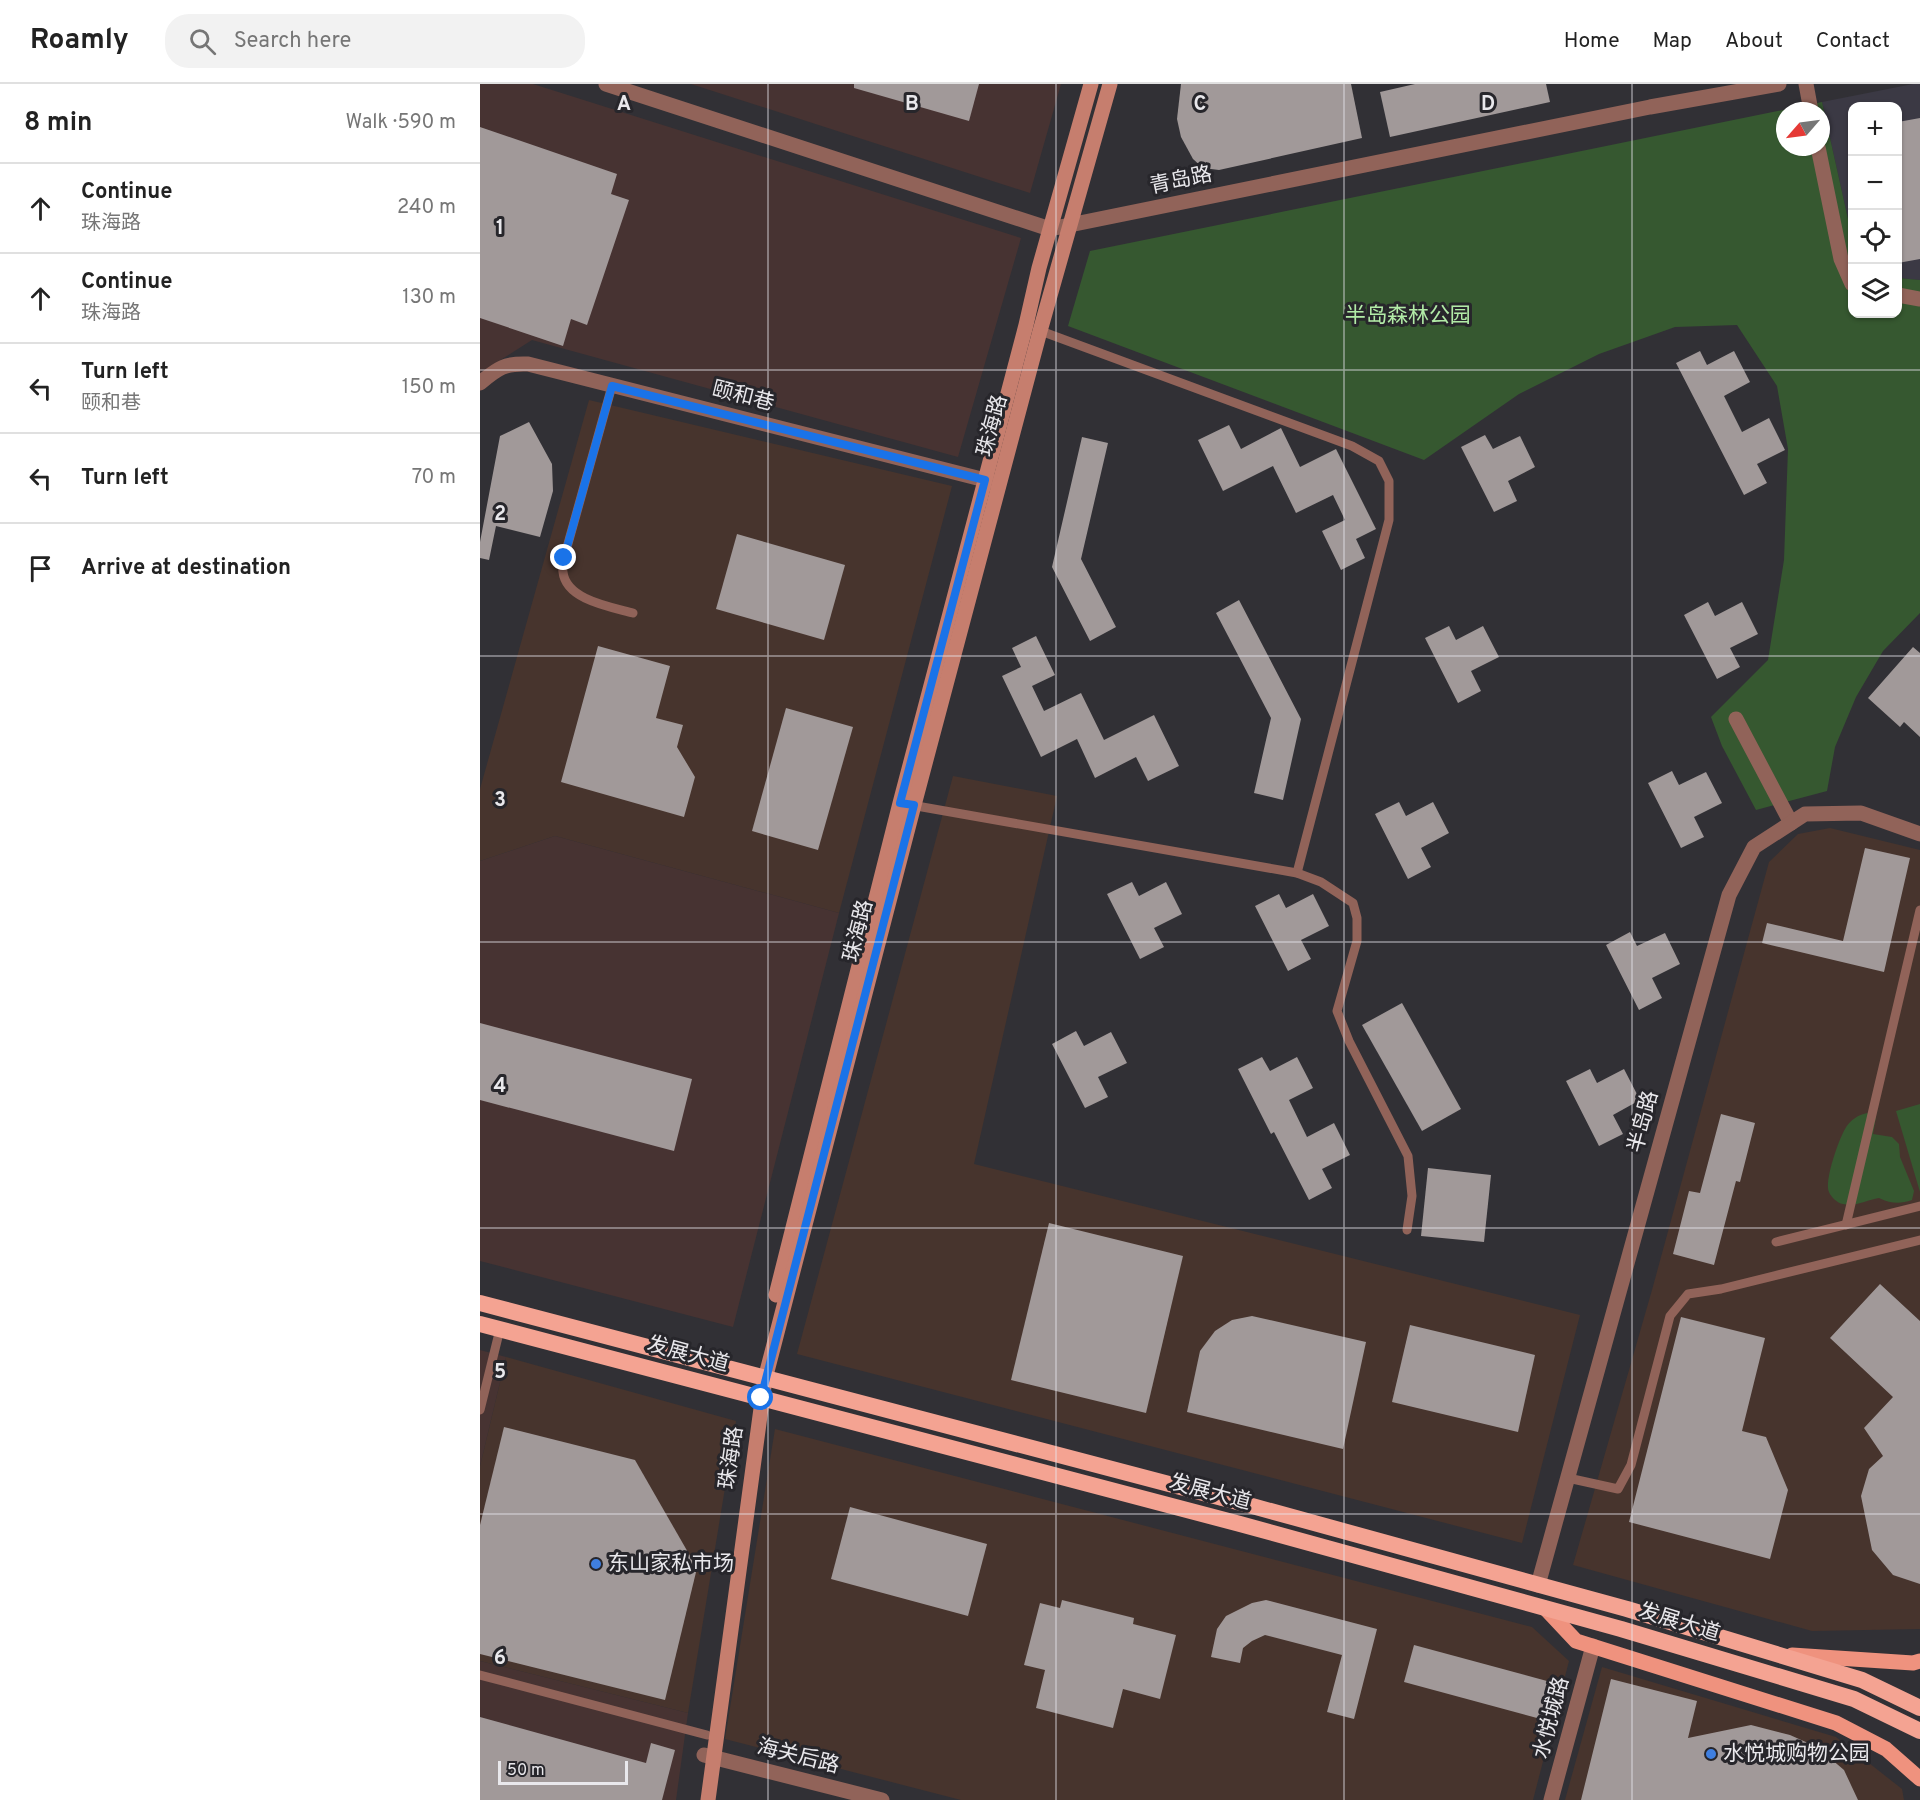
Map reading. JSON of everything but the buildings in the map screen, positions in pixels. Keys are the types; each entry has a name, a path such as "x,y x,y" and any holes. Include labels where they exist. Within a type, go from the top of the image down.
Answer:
{"highway":[{"name":"发展大道","path":"480,1303 1245,1504 1538,1585 1862,1680 1920,1708"},
{"name":"发展大道","path":"480,1324 1251,1527 1545,1608 1854,1699 1920,1731"}],"main road":[{"name":"珠海路","path":"1033,328 1050,229 1091,84"},
{"name":"珠海路","path":"708,1800 707,1736 760,1377 907,804 1033,328 1069,225 1110,84"},
{"name":"珠海路","path":"699,1800 708,1756 756,1397"},
{"path":"1545,1608 1576,1641 1836,1723 1886,1749 1920,1779"},
{"path":"1777,1654 1913,1663 1920,1660"}],"street":[{"name":"青岛路","path":"606,84 1050,229 1650,107 1779,84"},
{"path":"1806,84 1809,102"},
{"path":"1820,156 1841,259 1848,275"},
{"path":"1902,296 1920,298"},
{"name":"颐和巷","path":"480,382 497,368 512,363 528,364 992,482"},
{"path":"1736,719 1791,823"},
{"name":"半岛路","path":"1538,1585 1729,895 1754,847 1805,814 1861,813 1920,834"},
{"name":"水悦城路","path":"1551,1800 1593,1646"},
{"name":"海关后路","path":"708,1756 882,1800"}],"lane":[{"path":"1033,328 1352,446 1379,461 1389,481 1389,520 1297,873"},
{"path":"612,386 562,572 569,587 587,599 633,613"},
{"path":"907,804 1297,873 1321,882 1353,903 1357,918 1357,941 1337,1011 1349,1041 1408,1156 1412,1196 1407,1230"},
{"path":"1846,1224 1920,910"},
{"path":"1776,1242 1920,1206"},
{"path":"1568,1478 1618,1489 1631,1465 1671,1316 1688,1294 1721,1289 1920,1240"},
{"path":"480,1410 483,1385 500,1329"},
{"path":"480,1675 707,1736"}],"shaded area":[{"path":"480,84 533,84 1021,238 958,457 532,340 480,373"},
{"path":"691,84 1061,84 1030,193"},
{"path":"1920,84 1920,280 1902,278 1902,102 1848,102 1848,219 1830,138 1830,102 1822,102"},
{"path":"589,400 952,486 839,913 555,836 480,861 480,789"},
{"path":"953,776 1057,796 974,1164 1580,1315 1522,1543 797,1354"},
{"path":"1830,828 1920,850 1920,1629 1812,1631 1573,1565 1652,1290 1769,862 1798,834"},
{"path":"555,836 839,913 733,1327 480,1261 480,861"},
{"path":"480,1350 506,1357 480,1466"},
{"name":"东山家私市场","path":"506,1357 736,1421 688,1713 480,1661 480,1466"},
{"path":"775,1429 1532,1627 1569,1661 1533,1800 961,1800 725,1739"},
{"path":"480,1661 688,1713 676,1800 480,1800"},
{"name":"水悦城购物公园","path":"1602,1667 1836,1737 1902,1789 1904,1800 1565,1800"}],"green space":[{"name":"半岛森林公园","path":"1776,111 1776,156 1830,156 1830,138 1848,219 1848,318 1902,318 1902,278 1920,280 1920,613 1883,651 1856,697 1835,747 1827,791 1756,810 1722,746 1711,717 1768,660 1784,560 1788,449 1777,386 1737,325 1675,327 1599,354 1519,394 1424,460 1068,326 1090,251"},
{"path":"1920,1104 1920,1192 1896,1111"},
{"path":"1867,1113 1876,1117 1873,1134 1892,1137 1899,1144 1900,1157 1914,1191 1912,1200 1896,1203 1879,1198 1847,1205 1834,1200 1830,1194 1828,1187 1830,1170 1842,1134 1852,1121"}],"place":[{"name":"东山家私市场","path":"596,1564"},
{"name":"水悦城购物公园","path":"1711,1754"}],"route":[{"path":"564,558 612,386 985,480 900,803 914,805 761,1398"}]}
